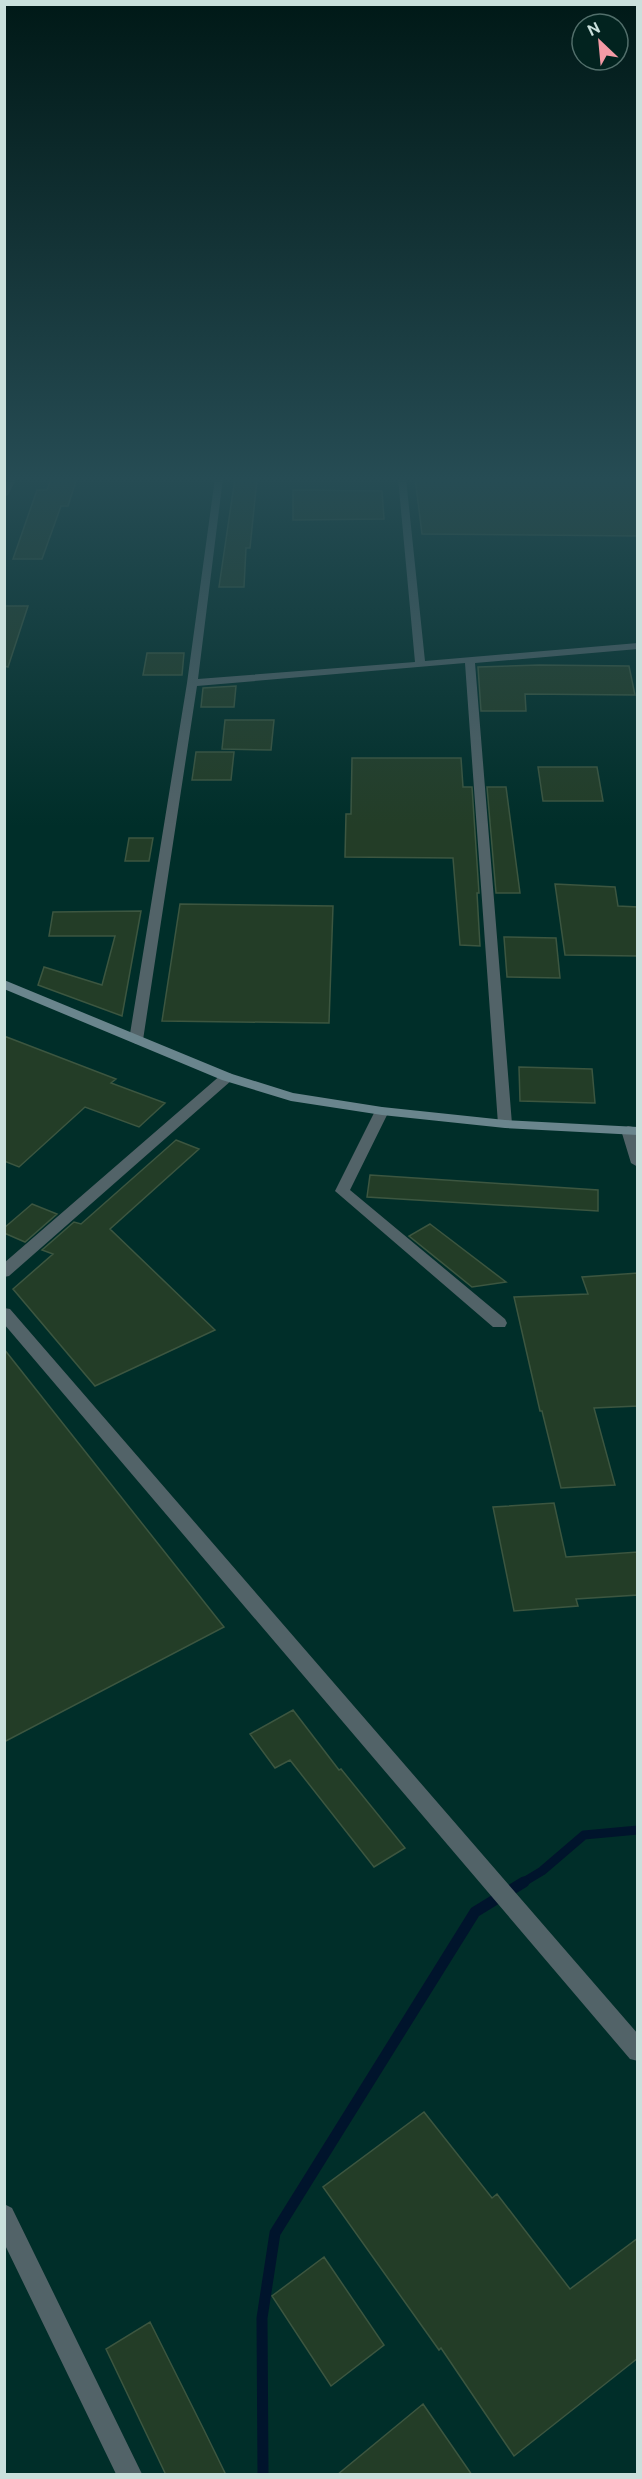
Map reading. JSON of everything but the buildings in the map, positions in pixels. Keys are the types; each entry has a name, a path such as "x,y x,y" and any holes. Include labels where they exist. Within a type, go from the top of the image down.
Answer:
{"main road":[{"path":"4,984 227,1077 291,1097 382,1112 505,1124 633,1131"}],"street":[{"path":"136,1040 204,594"},
{"path":"413,594 420,665"},
{"path":"192,683 470,662 638,646"},
{"path":"470,662 505,1124"},
{"path":"4,1272 227,1077"},
{"path":"382,1112 342,1191 499,1323"},
{"path":"633,1131 638,1162"},
{"path":"4,1313 638,2051"},
{"path":"4,2216 129,2475"}],"waterway":[{"path":"522,1883 542,1871 584,1835 638,1830"},
{"path":"263,2474 262,2318 275,2233 475,1912 524,1882"}]}
